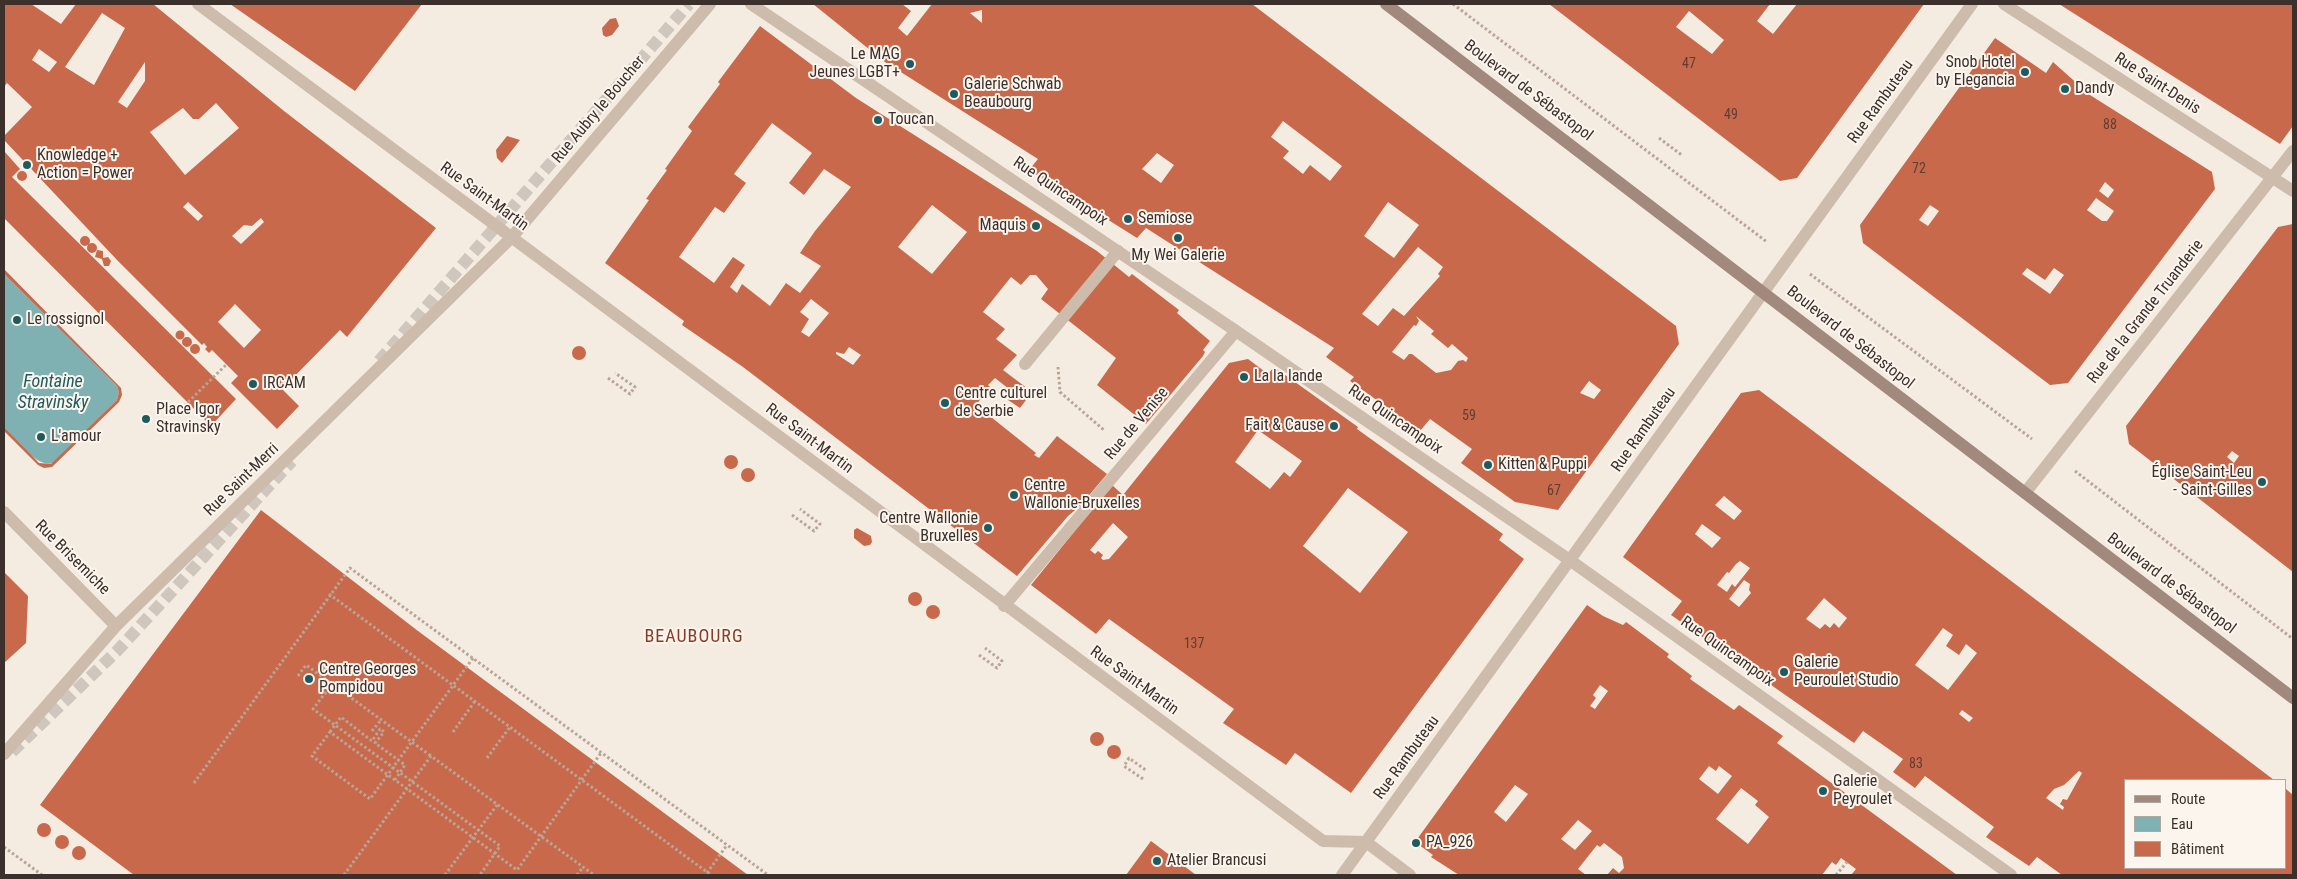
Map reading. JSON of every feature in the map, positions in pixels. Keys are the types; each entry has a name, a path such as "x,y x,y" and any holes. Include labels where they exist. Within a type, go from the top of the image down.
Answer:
{"main road":[{"name":"Boulevard de Sébastopol","path":"1386,4 2293,698"}],"street":[{"name":"Rue Saint-Martin","path":"198,4 1004,606 1323,841 1366,842"},
{"name":"Rue Aubry le Boucher","path":"512,237 710,4"},
{"name":"Rue Quincampoix","path":"751,4 1236,331 1571,561 2011,875"},
{"name":"Rue Rambuteau","path":"1342,875 1571,561 1972,4"},
{"name":"Rue Saint-Denis","path":"2004,4 2293,192"},
{"name":"Rue de la Grande Truanderie","path":"2025,493 2293,151"},
{"name":"Rue Saint-Merri","path":"4,754 116,626 512,237"},
{"path":"1025,364 1118,251"},
{"name":"Rue de Venise","path":"1004,606 1236,331"},
{"name":"Rue Brisemiche","path":"4,512 116,626"},
{"path":"1366,842 1410,875"}],"path":[{"name":"Boulevard de Sébastopol","path":"1453,4 1774,247"},
{"path":"1659,138 1683,156"},
{"name":"Boulevard de Sébastopol","path":"1806,271 2036,442"},
{"path":"180,409 227,364"},
{"path":"1059,369 1060,392 1105,431"},
{"path":"608,378 630,394 635,387 616,372"},
{"name":"Boulevard de Sébastopol","path":"2074,471 2293,639"},
{"path":"792,515 814,531 820,524 800,509"},
{"path":"194,783 329,594 350,568 768,875"},
{"path":"329,594 710,875"},
{"path":"979,655 998,668 1002,661 985,648"},
{"path":"395,780 405,766 375,743 384,732 380,729 372,741 341,717 312,756 370,799 473,658"},
{"path":"298,676 306,665 594,875"},
{"path":"326,692 313,709 500,846 480,875"},
{"path":"474,701 582,780"},
{"path":"474,701 707,873 727,845"},
{"path":"453,732 474,701"},
{"path":"372,731 381,720"},
{"path":"487,758 510,727"},
{"path":"330,732 517,870 601,753"},
{"path":"344,875 431,756"},
{"path":"1143,779 1124,766 1129,758 1146,771"},
{"path":"408,787 413,791"},
{"path":"445,875 497,805"},
{"path":"540,836 558,811"},
{"path":"4,847 42,875"},
{"path":"1836,875 1847,862"},
{"path":"577,875 583,867"}],"water":[{"name":"Fontaine Stravinsky","path":"4,274 117,386 119,392 117,400 53,463 47,464 34,457 4,427"}],"building":[{"path":"4,4 31,4 61,24 76,4 153,4 284,111 436,228 347,337 340,330 282,389 299,406 277,429 231,383 238,376 212,350 209,353 205,349 207,347 204,343 202,345 118,261 4,140 4,136 32,107 7,83 4,87","holes":["102,13 125,28 94,85 65,67","39,49 57,62 49,72 32,60","145,62 145,81 127,108 118,102","216,103 239,128 185,175 150,132 183,108 193,119 199,119","188,202 203,216 198,221 183,207","261,218 264,222 241,244 232,236 244,225 252,226","235,304 261,330 244,348 218,322"]},
{"path":"230,4 422,4 355,91"},
{"path":"813,4 902,4 911,11 898,28 907,36 932,4 1252,4 1676,326 1679,344 1558,510 1515,502 1461,463 1472,449 1430,419 1420,431 1350,381 1354,377 1326,357 1334,348 1146,228 1137,238 1029,170 1038,159 885,62","holes":["982,10 982,23 970,13","1283,121 1342,166 1330,181 1310,165 1303,174 1283,158 1289,151 1271,137","1157,153 1174,165 1161,183 1142,169","1388,202 1419,225 1394,258 1364,236","1418,247 1443,267 1438,274 1440,276 1404,316 1393,308 1378,326 1362,314","1416,316 1434,331 1431,334 1448,348 1452,344 1468,358 1466,362 1463,360 1458,361 1451,370 1436,373 1412,354 1409,354 1404,360 1392,352 1414,325 1416,326 1419,321","1589,381 1601,390 1594,399 1580,393"]},
{"path":"1549,4 1770,4 1757,21 1773,34 1797,4 1924,4 1797,178 1780,181","holes":["1689,11 1724,40 1712,54 1676,27"]},
{"path":"2059,4 2293,4 2293,126 2280,144"},
{"path":"616,18 619,26 612,35 606,37 603,35 602,28 610,19"},
{"path":"760,26 856,98 1097,251 1129,277 1132,274 1179,310 1177,313 1210,341 1203,350 1205,352 1203,356 1146,424 1097,385 1116,358 1041,299 1048,289 1036,275 1030,275 1021,285 1011,277 983,312 1005,329 996,339 1017,355 1003,370 1032,392 1020,408 1008,400 1013,392 995,378 988,385 990,387 976,405 1036,453 1034,455 1039,458 1057,436 1107,474 1017,576 743,367 682,325 684,321 605,263 649,200 646,199 692,131 688,127 720,84 718,82","holes":["772,123 812,153 789,183 804,195 824,169 851,187 815,231 800,253 821,266 800,293 786,283 770,306 742,284 737,293 730,287 745,265 733,257 714,283 679,257 715,207 724,213 746,183 734,174","932,205 967,232 932,274 898,247","811,299 829,313 809,337 801,332 809,319 800,312","849,347 861,355 853,365 836,354 836,352 844,354"]},
{"path":"1995,38 2046,73 2053,62 2090,95 2212,172 2215,189 2068,383 2050,385 1863,243 1860,225","holes":["2105,182 2114,190 2108,198 2099,191","2096,198 2114,211 2107,221 2102,221 2087,210","1930,205 1939,211 1928,226 1919,220","2027,268 2045,280 2054,268 2064,275 2050,294 2022,274"]},
{"path":"507,136 520,140 502,163 497,158 496,150"},
{"path":"4,151 20,169 12,177 236,399 211,426 4,218"},
{"path":"22,171 27,176 22,181 17,176"},
{"path":"2293,224 2293,572 2129,444 2126,426 2278,227","holes":["2232,451 2239,456 2234,463 2227,457"]},
{"path":"85,236 90,241 85,246 80,241"},
{"path":"92,243 97,248 92,253 87,248"},
{"path":"97,250 103,251 103,258 108,257 111,261 109,266 104,266 102,259 95,257"},
{"path":"4,269 121,388 122,395 119,402 52,467 44,468 38,465 4,431 4,427 39,463 51,464 117,400 119,392 117,386 4,274"},
{"path":"180,330 185,335 180,340 175,335"},
{"path":"187,337 192,342 187,347 182,342"},
{"path":"195,344 200,349 195,354 190,349"},
{"path":"576,346 582,346 586,353 582,360 576,360 572,356 572,350"},
{"path":"1248,359 1268,374 1274,367 1503,534 1499,540 1524,559 1351,793 1295,753 1286,765 1223,723 1234,709 1109,619 1096,634 1031,585 1112,485 1123,495 1229,363","holes":["1258,430 1302,461 1290,477 1284,472 1270,489 1235,462","1348,488 1408,532 1360,593 1303,546","1113,523 1128,537 1109,559 1103,560 1101,558 1103,555 1098,551 1095,554 1090,550"]},
{"path":"1759,390 2273,779 2124,779 2124,869 2287,869 2287,790 2293,795 2293,875 2062,875 2037,857 2029,866 1986,837 1994,827 1925,776 1915,788 1893,772 1903,759 1863,731 1854,743 1671,615 1682,601 1623,557 1741,393","holes":["1724,496 1742,511 1734,520 1715,505","1702,524 1721,538 1712,548 1695,534","1740,561 1750,568 1735,587 1732,584 1727,592 1717,585","1744,580 1750,584 1749,590 1751,593 1739,607 1729,599","1824,598 1847,618 1839,628 1834,623 1830,628 1825,624 1820,629 1806,619","1943,628 1953,635 1946,646 1959,655 1966,644 1977,653 1948,690 1915,665","1962,710 1973,718 1969,722 1959,714","2079,771 2082,773 2067,800 2063,799 2060,804 2064,807 2063,810 2046,798 2054,789 2064,785"]},
{"path":"728,455 734,455 738,462 734,469 728,469 724,465 724,459"},
{"path":"745,468 751,468 755,475 751,482 745,482 741,478 741,472"},
{"name":"Centre Georges Pompidou","path":"261,510 418,631 748,875 134,875 40,805"},
{"path":"857,528 871,536 872,542 870,545 864,546 854,538 854,530"},
{"path":"4,572 28,596 26,643 4,663"},
{"path":"912,592 918,592 922,599 918,606 912,606 908,602 908,596"},
{"path":"930,605 936,605 940,612 936,619 930,619 926,615 926,609"},
{"path":"1587,605 1603,616 1623,625 1626,622 1669,654 1667,657 1692,676 1690,679 1734,710 1739,705 1783,736 1777,743 1957,875 1851,875 1856,869 1841,858 1836,865 1832,862 1822,875 1607,875 1613,868 1619,873 1624,868 1622,857 1604,843 1600,847 1597,845 1578,869 1586,875 1459,875 1431,857 1433,855 1415,842","holes":["1600,685 1608,691 1595,709 1590,706 1596,698 1593,695","1709,766 1716,771 1719,766 1732,776 1718,794 1699,779","1515,785 1528,794 1506,822 1494,812","1741,788 1758,801 1755,805 1769,817 1748,844 1716,819","1578,820 1592,831 1575,850 1561,839"]},
{"path":"1094,732 1100,732 1104,739 1100,746 1094,746 1090,742 1090,736"},
{"path":"1111,745 1117,745 1121,752 1117,759 1111,759 1107,755 1107,749"},
{"path":"41,823 47,823 51,830 47,837 41,837 37,833 37,827"},
{"path":"59,835 65,835 69,842 65,849 59,849 55,845 55,839"},
{"name":"Atelier Brancusi","path":"1151,841 1196,875 1126,875"},
{"path":"76,846 82,846 86,853 82,860 76,860 72,856 72,850"}],"tunnel":[{"path":"379,361 689,4"},
{"path":"12,752 117,651 292,461"}],"place":[{"name":"Le MAG Jeunes LGBT+","path":"910,64"},
{"name":"Snob Hotel by Elegancia","path":"2025,72"},
{"name":"Dandy","path":"2065,89"},
{"name":"Galerie Schwab Beaubourg","path":"954,94"},
{"name":"Toucan","path":"878,120"},
{"name":"Knowledge + Action = Power","path":"27,165"},
{"name":"Semiose","path":"1128,219"},
{"name":"Maquis","path":"1036,226"},
{"name":"My Wei Galerie","path":"1178,238"},
{"name":"Le rossignol","path":"17,320"},
{"name":"La la lande","path":"1244,377"},
{"name":"IRCAM","path":"253,384"},
{"name":"Centre culturel de Serbie","path":"945,403"},
{"name":"Place Igor Stravinsky","path":"146,419"},
{"name":"Fait & Cause","path":"1334,426"},
{"name":"L'amour","path":"41,437"},
{"name":"Kitten & Puppi","path":"1488,465"},
{"name":"Église Saint-Leu - Saint-Gilles","path":"2262,482"},
{"name":"Centre Wallonie-Bruxelles","path":"1014,495"},
{"name":"Centre Wallonie Bruxelles","path":"988,528"},
{"name":"Galerie Peuroulet Studio","path":"1784,672"},
{"name":"Centre Georges Pompidou","path":"309,679"},
{"name":"Galerie Peyroulet","path":"1823,791"},
{"name":"PA_926","path":"1416,843"},
{"name":"Atelier Brancusi","path":"1157,861"}],"district":[{"name":"BEAUBOURG","path":"694,637"}]}
